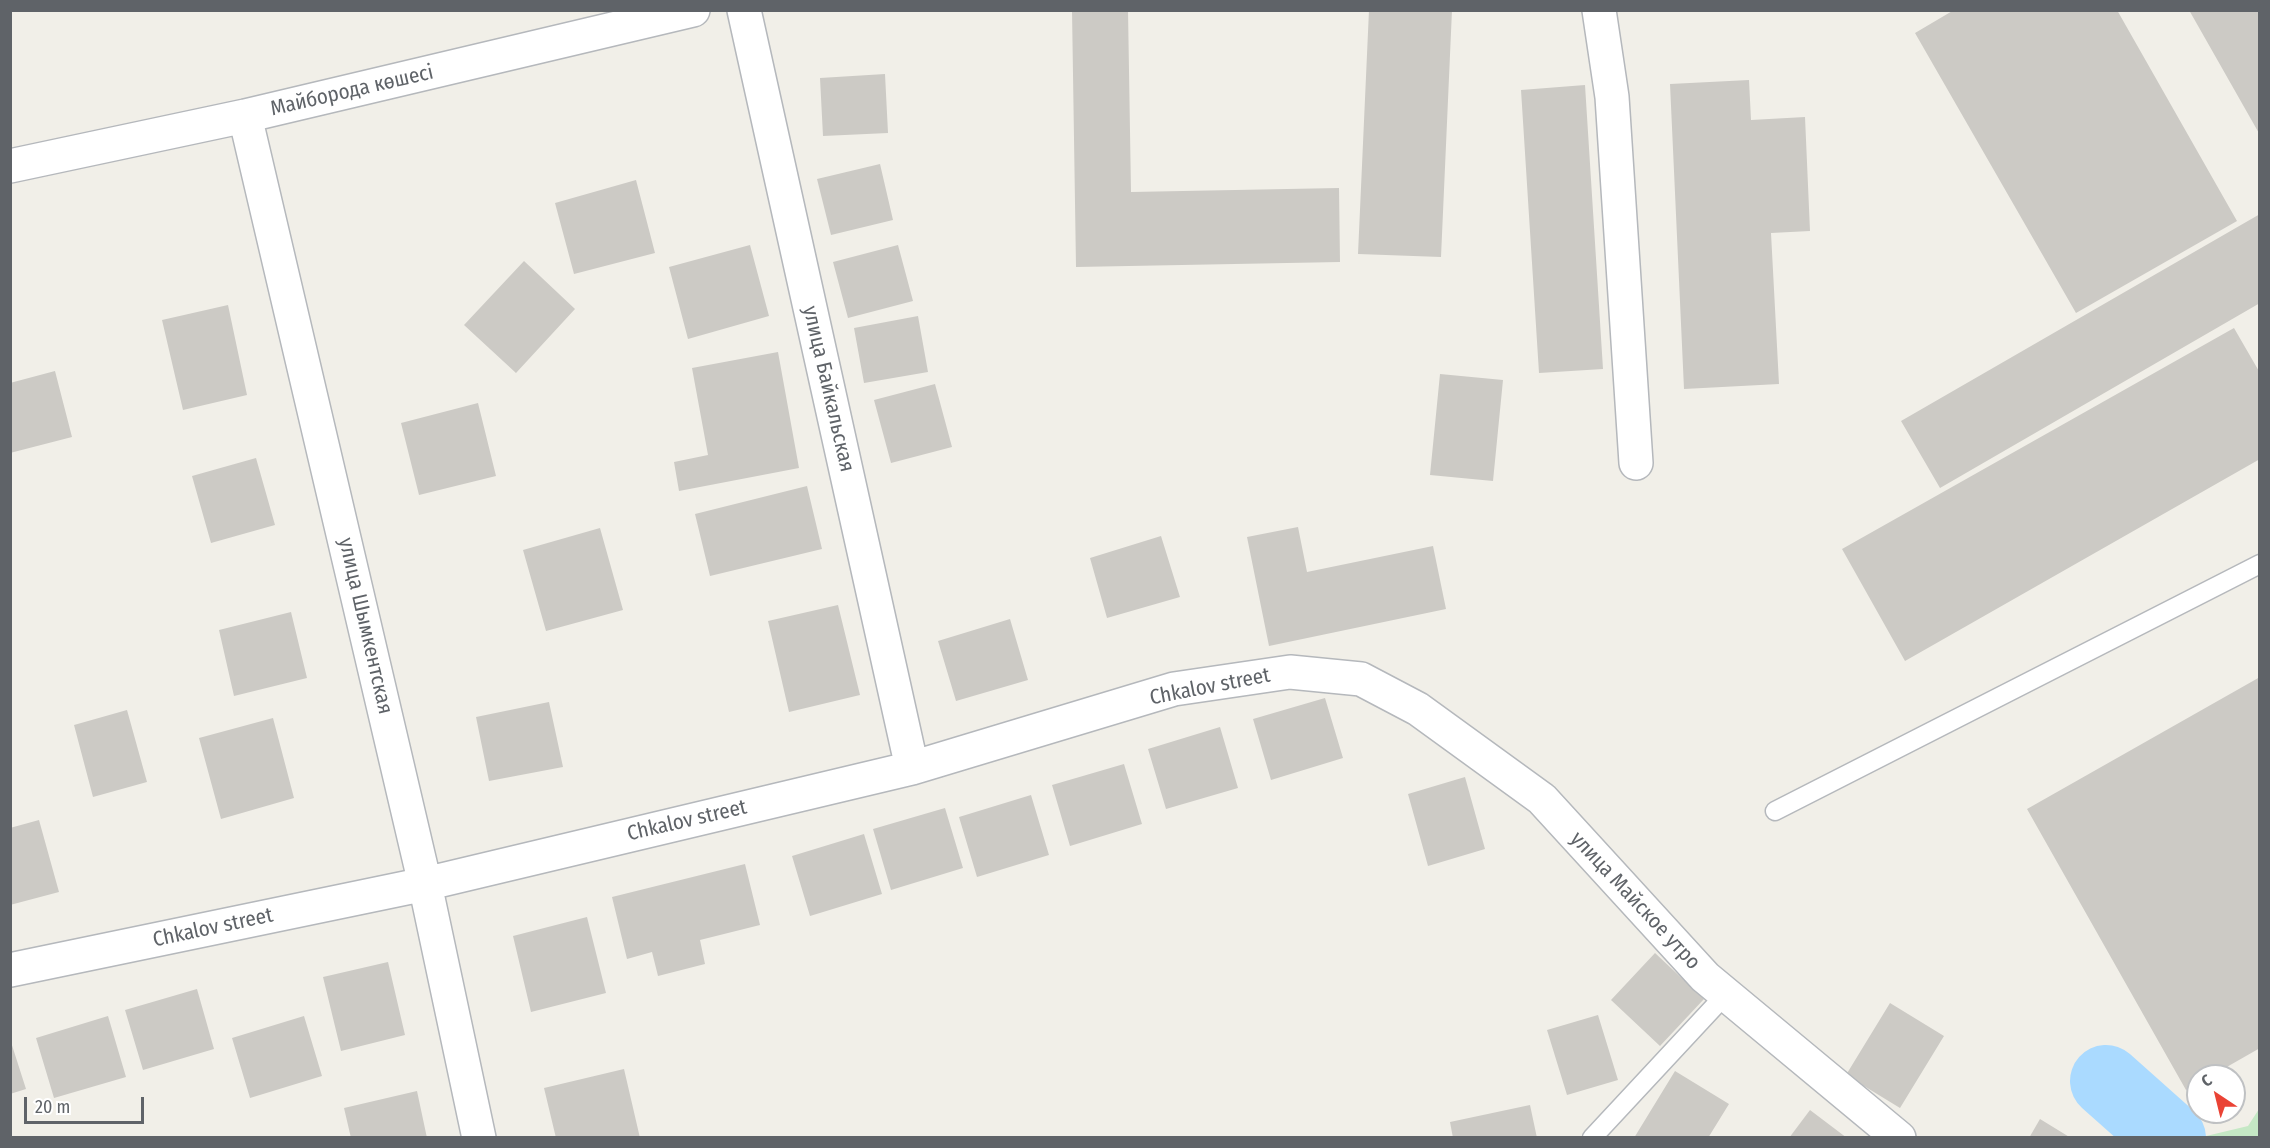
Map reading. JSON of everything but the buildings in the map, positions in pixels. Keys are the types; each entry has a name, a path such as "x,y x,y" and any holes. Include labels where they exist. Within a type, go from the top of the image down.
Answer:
{"street":[{"name":"Майборода көшесі","path":"10,166 246,116 693,10"},
{"name":"улица Байкальская","path":"744,10 912,768"},
{"path":"1599,10 1612,97 1636,463"},
{"name":"улица Шымкентская","path":"246,116 425,884 479,1137"},
{"name":"Chkalov street","path":"10,970 425,884 912,768 1174,689 1290,672 1361,679"},
{"name":"улица Майское утро","path":"1361,679 1418,709 1542,799 1705,977 1899,1137"}],"lane":[{"path":"1775,811 2259,564"},
{"path":"1592,1137 1726,994"}],"green space":[{"path":"2259,1109 2259,1137 2202,1137 2248,1126"}],"waterway":[{"path":"2106,1081 2170,1138"}]}
